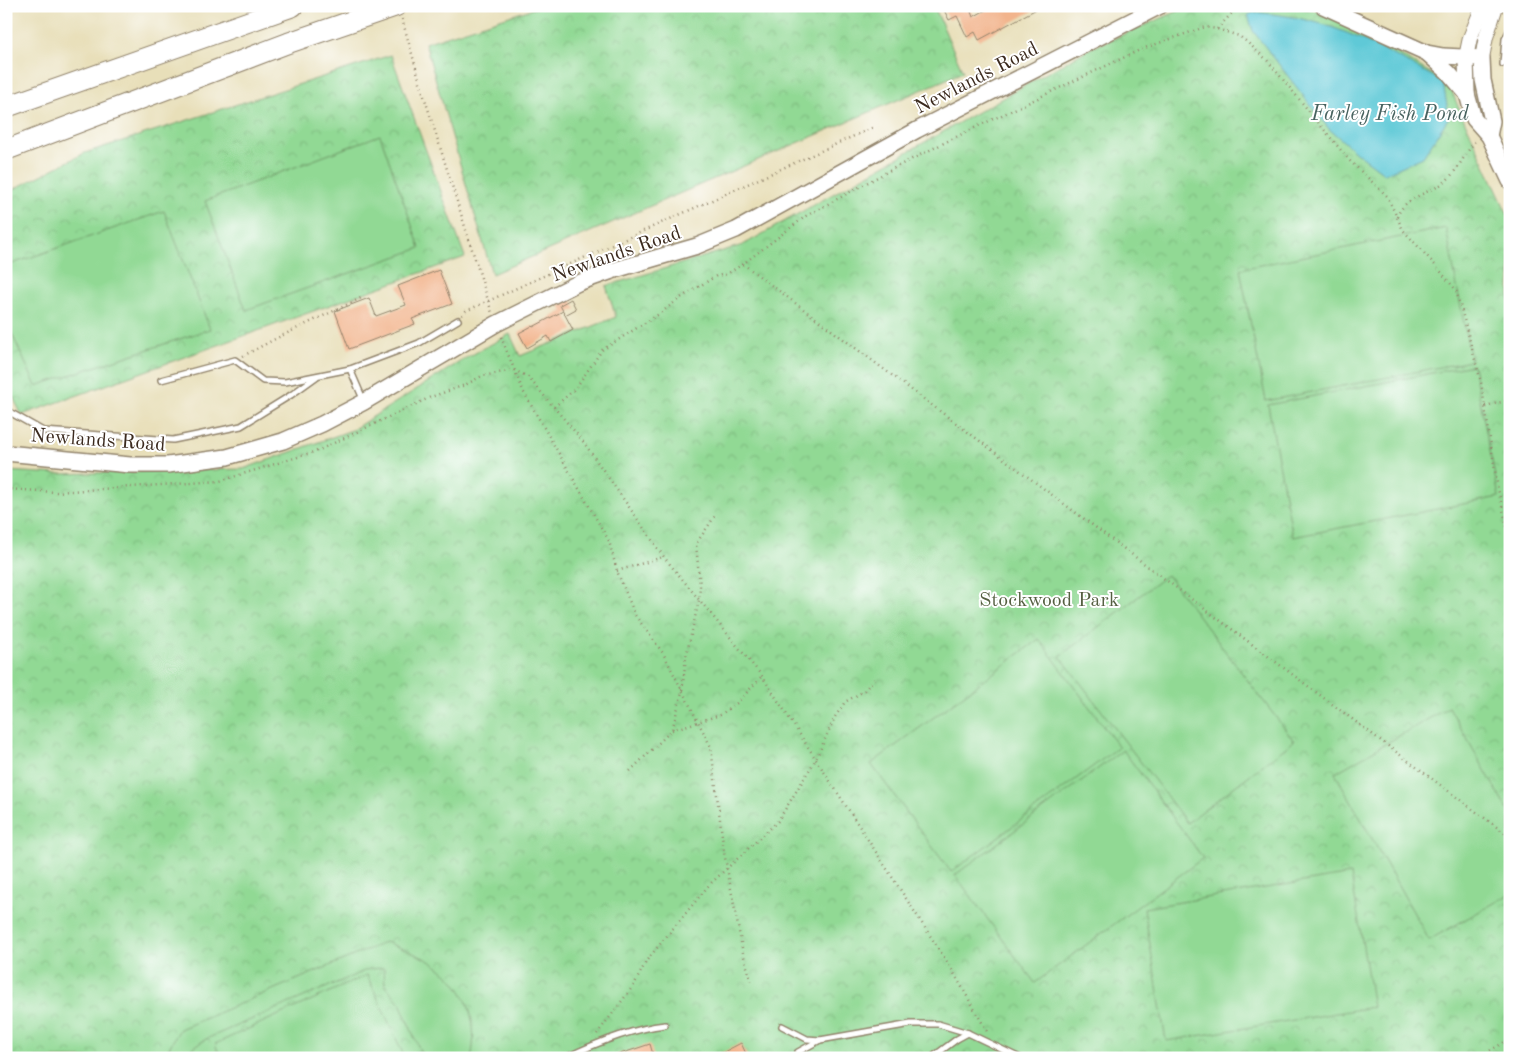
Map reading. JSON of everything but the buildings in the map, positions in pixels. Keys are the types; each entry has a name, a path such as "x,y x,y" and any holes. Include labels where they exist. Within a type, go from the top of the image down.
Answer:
{"highway":[{"path":"6,93 274,6"},
{"path":"6,107 293,6"},
{"path":"6,150 288,43 399,12"}],"main road":[{"name":"Newlands Road","path":"6,453 130,465 168,465 227,457 283,441 322,424 364,402 496,324 578,283 697,246 736,230 917,130 1160,6"},
{"path":"1323,6 1428,53 1482,58 1483,80 1492,120 1484,137"},
{"path":"1428,53 1467,94"},
{"path":"1466,57 1467,94 1474,118 1484,137 1506,164 1510,181"}],"street":[{"path":"1466,57 1470,38 1482,6"},
{"path":"1482,58 1486,37 1496,6"}],"lane":[{"path":"1503,64 1505,39 1510,29"},
{"path":"161,380 235,360 263,381 285,382 316,377 350,369 418,343 458,320"},
{"path":"350,369 364,402"},
{"path":"6,410 43,431 173,440 241,426 316,377"},
{"path":"782,1026 807,1039 820,1040 911,1024 938,1024 968,1033 1020,1058"},
{"path":"565,1058 587,1047 646,1027 665,1025"},
{"path":"934,1056 968,1033"},
{"path":"798,1052 820,1040"}],"path":[{"path":"1217,28 1234,11 1236,6"},
{"path":"399,12 411,45 427,105 488,302 514,370 523,391 609,541 617,571 635,615 662,653 711,747 724,852 744,954 752,984"},
{"path":"554,407 575,389 602,350 716,276 727,274 743,264 806,216 962,134 1142,49 1205,27 1217,28 1239,36 1267,60 1349,160 1387,196 1403,230 1456,290 1481,382 1498,489 1510,540"},
{"path":"458,320 466,311 874,127"},
{"path":"1396,218 1399,210 1406,202 1446,180 1484,137"},
{"path":"743,264 1510,837"},
{"path":"235,360 361,298"},
{"path":"431,397 465,385 482,376 514,370 528,377 582,440 664,557 762,676 950,968 996,1046"},
{"path":"1485,406 1510,400"},
{"path":"672,730 682,692 686,657 699,600 700,586 696,544 716,516"},
{"path":"617,571 664,557"},
{"path":"630,771 672,730 720,715 738,703 762,676"},
{"path":"587,1047 634,985 647,960 709,885 778,821 816,759 835,717 845,702 864,692 874,678"},
{"path":"1477,1058 1510,1039"}],"green space":[{"path":"541,6 934,6 963,72 492,274 425,43"},
{"name":"Stockwood Park","path":"1190,6 1291,6 1332,14 1449,84 1510,219 1510,1058 6,1058 6,471 58,474 243,469 352,430 466,358 510,334 520,356 616,317 606,286 743,245 1089,49"},
{"path":"391,55 465,257 22,415 6,384 6,193 85,153"},
{"path":"380,135 420,248 246,310 205,201"},
{"path":"164,211 210,329 36,386 6,321 6,266"},
{"path":"1446,228 1471,361 1266,401 1240,269"},
{"path":"1473,365 1499,497 1293,537 1268,405"},
{"path":"1167,575 1294,741 1187,823 1060,656"},
{"path":"1039,639 1119,747 951,872 871,764"},
{"path":"1449,707 1510,814 1510,894 1429,940 1335,773"},
{"path":"1123,750 1203,858 1035,983 955,875"},
{"path":"1351,874 1373,1007 1166,1041 1144,908"},
{"path":"386,942 435,964 458,987 469,1009 472,1021 473,1046 471,1058 423,1058 400,1003 385,985 384,968 369,969 206,1039 194,1047 184,1058 163,1058 180,1029"},
{"path":"367,975 405,1058 221,1058 215,1044"}],"water":[{"name":"Farley Fish Pond","path":"1255,12 1296,18 1339,30 1392,54 1443,82 1449,117 1423,157 1385,174 1329,129 1253,31 1248,15"}]}
